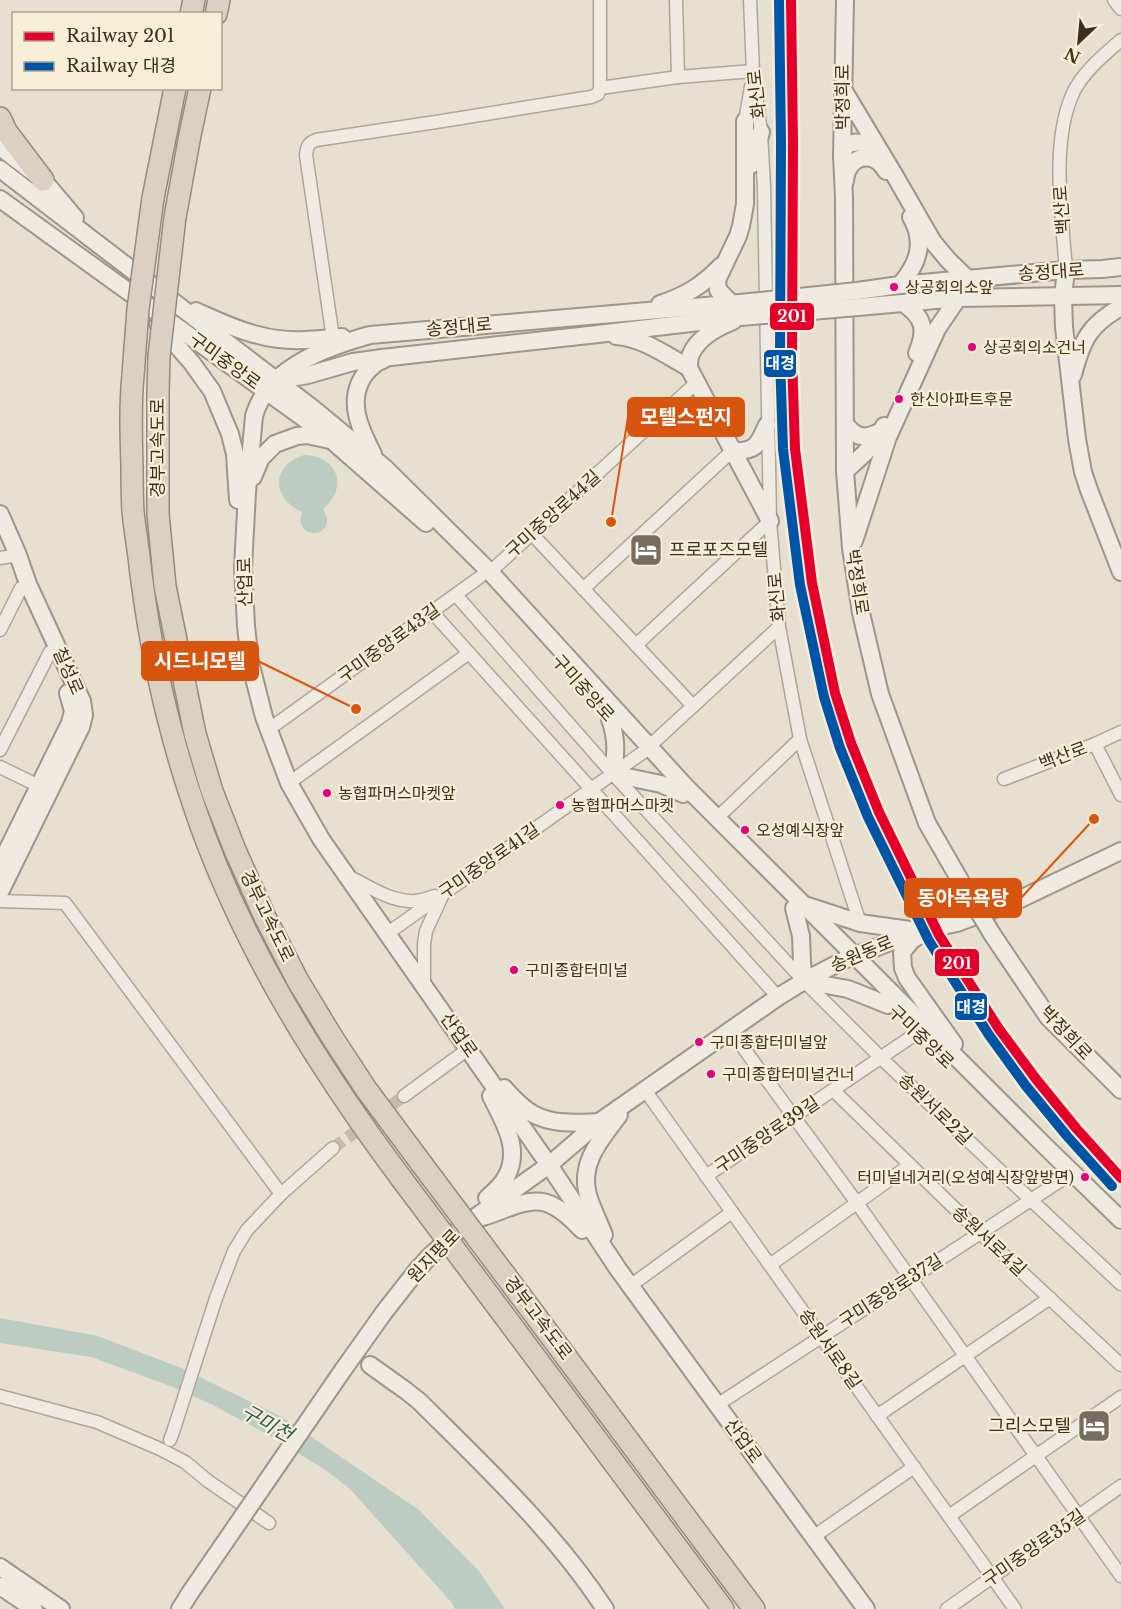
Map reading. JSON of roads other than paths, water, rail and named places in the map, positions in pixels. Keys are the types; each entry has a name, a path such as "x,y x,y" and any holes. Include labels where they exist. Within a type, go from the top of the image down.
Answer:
{"highway":[{"name":"경부고속도로","path":"175,90 153,198 138,309 130,408 133,511 147,618 172,737 193,805 232,902 274,984 343,1097 723,1609"},
{"name":"경부고속도로","path":"200,90 175,217 159,356 158,514 165,586 195,734 212,791 265,917 298,981 366,1089 754,1609"},
{"path":"0,118 6,131 43,180"}],"street":[{"path":"333,338 306,155 311,141 591,97 598,94 600,88 600,0"},
{"path":"676,0 678,77"},
{"name":"화신로","path":"750,0 753,71 761,132 764,188 770,520 779,627 800,739 860,923"},
{"name":"박정희로","path":"845,0 842,156 845,471 851,548 861,613 880,694 927,823 992,934 1048,1017 1121,1090"},
{"path":"1114,0 1121,9"},
{"name":"백산로","path":"1121,40 1087,72 1074,91 1066,113 1059,174 1066,270 1063,297 1064,327 1077,439 1083,472 1121,572"},
{"path":"600,88 678,77 753,71 745,121 745,204 735,244 717,280 718,290 738,308"},
{"path":"843,90 915,223 918,257 911,273 900,285"},
{"name":"화신로","path":"745,121 749,144 764,188"},
{"path":"745,186 761,132"},
{"path":"842,156 845,146 856,142 869,146 881,159 933,242 968,279"},
{"path":"0,147 43,180 98,244"},
{"path":"844,197 849,166 860,158 881,159"},
{"name":"구미중앙로","path":"0,169 171,300 485,574 610,719 686,787 849,958 1121,1220"},
{"name":"구미중앙로","path":"0,199 7,207 132,294 339,429 385,468 485,574 683,794 799,906"},
{"path":"637,311 670,301 700,286 725,261"},
{"name":"송정대로","path":"857,299 900,285 1121,267"},
{"path":"132,294 192,363 212,391 222,412 235,454 243,568"},
{"name":"송정대로","path":"857,299 903,303 958,298 1121,295"},
{"path":"851,548 885,434 937,328 958,298"},
{"path":"636,645 770,520 692,376 691,354 697,345 722,326 738,308 857,299"},
{"path":"171,300 260,336 305,340 370,335"},
{"path":"845,471 863,462 878,450 920,347 923,332 922,321 903,303"},
{"path":"1071,388 1078,356 1087,335 1106,315 1121,307"},
{"name":"송정대로","path":"272,386 292,368 311,357 346,342 370,335 637,311 738,308"},
{"name":"송정대로","path":"272,386 353,362 598,334 738,308"},
{"path":"598,334 621,336 650,346 692,376"},
{"path":"385,468 374,455 362,433 355,404 356,390 369,369 379,361 415,354"},
{"name":"구미중앙로44길","path":"485,574 531,534 692,376"},
{"name":"산업로","path":"272,386 258,405 254,416 243,568 246,626 256,692 289,783 321,839 549,1165 618,1269 866,1609"},
{"path":"583,589 732,450 749,451 758,446 767,425"},
{"path":"846,425 861,436 885,434"},
{"path":"247,492 261,458 275,444 307,435 332,441"},
{"name":"칠성로","path":"0,514 9,556 28,584 81,701 84,715 81,728 0,892"},
{"path":"531,534 693,706"},
{"name":"칠성로","path":"0,536 70,697 72,711 70,723 0,865"},
{"name":"구미중앙로43길","path":"268,730 485,574"},
{"path":"0,630 21,588"},
{"path":"456,595 613,774 804,981 848,989 888,1005"},
{"path":"433,613 778,997"},
{"name":"구미중앙로41길","path":"388,933 645,750 779,627"},
{"name":"칠성로","path":"0,750 50,652"},
{"path":"289,783 469,653"},
{"path":"610,719 615,733 616,748 613,774"},
{"name":"백산로","path":"1004,779 1121,732"},
{"path":"717,818 800,739"},
{"path":"1095,744 1121,795"},
{"path":"0,766 39,786"},
{"path":"613,774 661,784 683,794"},
{"name":"송원동로","path":"549,1165 599,1122 804,981 849,958 918,931 957,922 1016,901 1121,851"},
{"path":"347,875 384,895 402,900 416,901 442,894"},
{"path":"424,986 426,931 442,894"},
{"path":"0,901 65,903 281,1194"},
{"path":"804,981 799,906 860,923 918,931"},
{"path":"957,922 922,934 912,940 902,952 901,959 907,978 978,1080"},
{"name":"구미중앙로","path":"849,958 888,1005 1121,1229"},
{"name":"송원서로2길","path":"804,981 881,1058 1121,1284"},
{"path":"731,1031 857,1203 1121,1576"},
{"name":"구미중앙로39길","path":"706,1176 917,1033"},
{"path":"404,1096 471,1054"},
{"path":"471,1054 514,1099 531,1113 562,1122 599,1122"},
{"path":"463,1226 507,1176 512,1164 513,1153 509,1136 471,1054"},
{"name":"송원서로8길","path":"645,1090 1015,1609"},
{"name":"송원서로4길","path":"833,1090 980,1233 1121,1365"},
{"path":"618,1269 588,1195 586,1182 588,1163 593,1152 628,1102"},
{"path":"171,1436 234,1251 247,1230 281,1194 333,1148"},
{"name":"원지평로","path":"180,1609 343,1370 418,1269 463,1226 549,1165"},
{"path":"770,1265 910,1165"},
{"name":"구미중앙로37길","path":"717,1405 1066,1177"},
{"path":"463,1226 524,1202 547,1203 570,1216 618,1269"},
{"path":"630,1286 732,1212"},
{"path":"877,1416 1050,1298"},
{"path":"370,1365 419,1401 506,1487 559,1546 605,1609"},
{"path":"0,1396 97,1422 160,1449 185,1462 208,1481 269,1523"},
{"path":"949,1516 1121,1397"},
{"path":"813,1538 914,1467"},
{"name":"구미중앙로35길","path":"947,1609 1121,1486"},
{"path":"0,1567 61,1609"},
{"path":"0,1586 34,1609"}],"water":[{"path":"304,455 325,461 336,474 336,491 323,509 327,519 326,526 322,531 316,533 304,529 301,522 302,512 285,499 280,490 279,482 285,466"},
{"name":"구미천","path":"0,1318 98,1336 181,1368 282,1417 419,1510 478,1570 505,1609 455,1609 350,1489 324,1469 272,1437 211,1404 173,1387 91,1357 0,1343"}],"tunnel":[{"path":"333,1148 404,1096"}],"rail line":[{"name":"대경","path":"779,0 780,357 783,449 800,585 824,697 840,748 868,817 929,941 989,1035 1026,1086 1112,1186"},
{"name":"201","path":"791,0 792,357 795,449 812,583 835,693 851,743 879,812 939,935 999,1029 1036,1079 1121,1178"}],"place":[{"name":"상공회의소앞","path":"894,287"},
{"name":"상공회의소건너","path":"972,347"},
{"name":"한신아파트후문","path":"899,399"},
{"name":"모텔스펀지","path":"611,522"},
{"name":"프로포즈모텔","path":"646,550"},
{"name":"시드니모텔","path":"356,709"},
{"name":"농협파머스마켓앞","path":"327,793"},
{"name":"농협파머스마켓","path":"560,805"},
{"name":"동아목욕탕","path":"1094,819"},
{"name":"오성예식장앞","path":"745,830"},
{"name":"구미종합터미널","path":"514,970"},
{"name":"구미종합터미널앞","path":"699,1042"},
{"name":"구미종합터미널건너","path":"711,1074"},
{"name":"터미널네거리(오성예식장앞방면)","path":"1085,1177"},
{"name":"그리스모텔","path":"1094,1426"}]}
